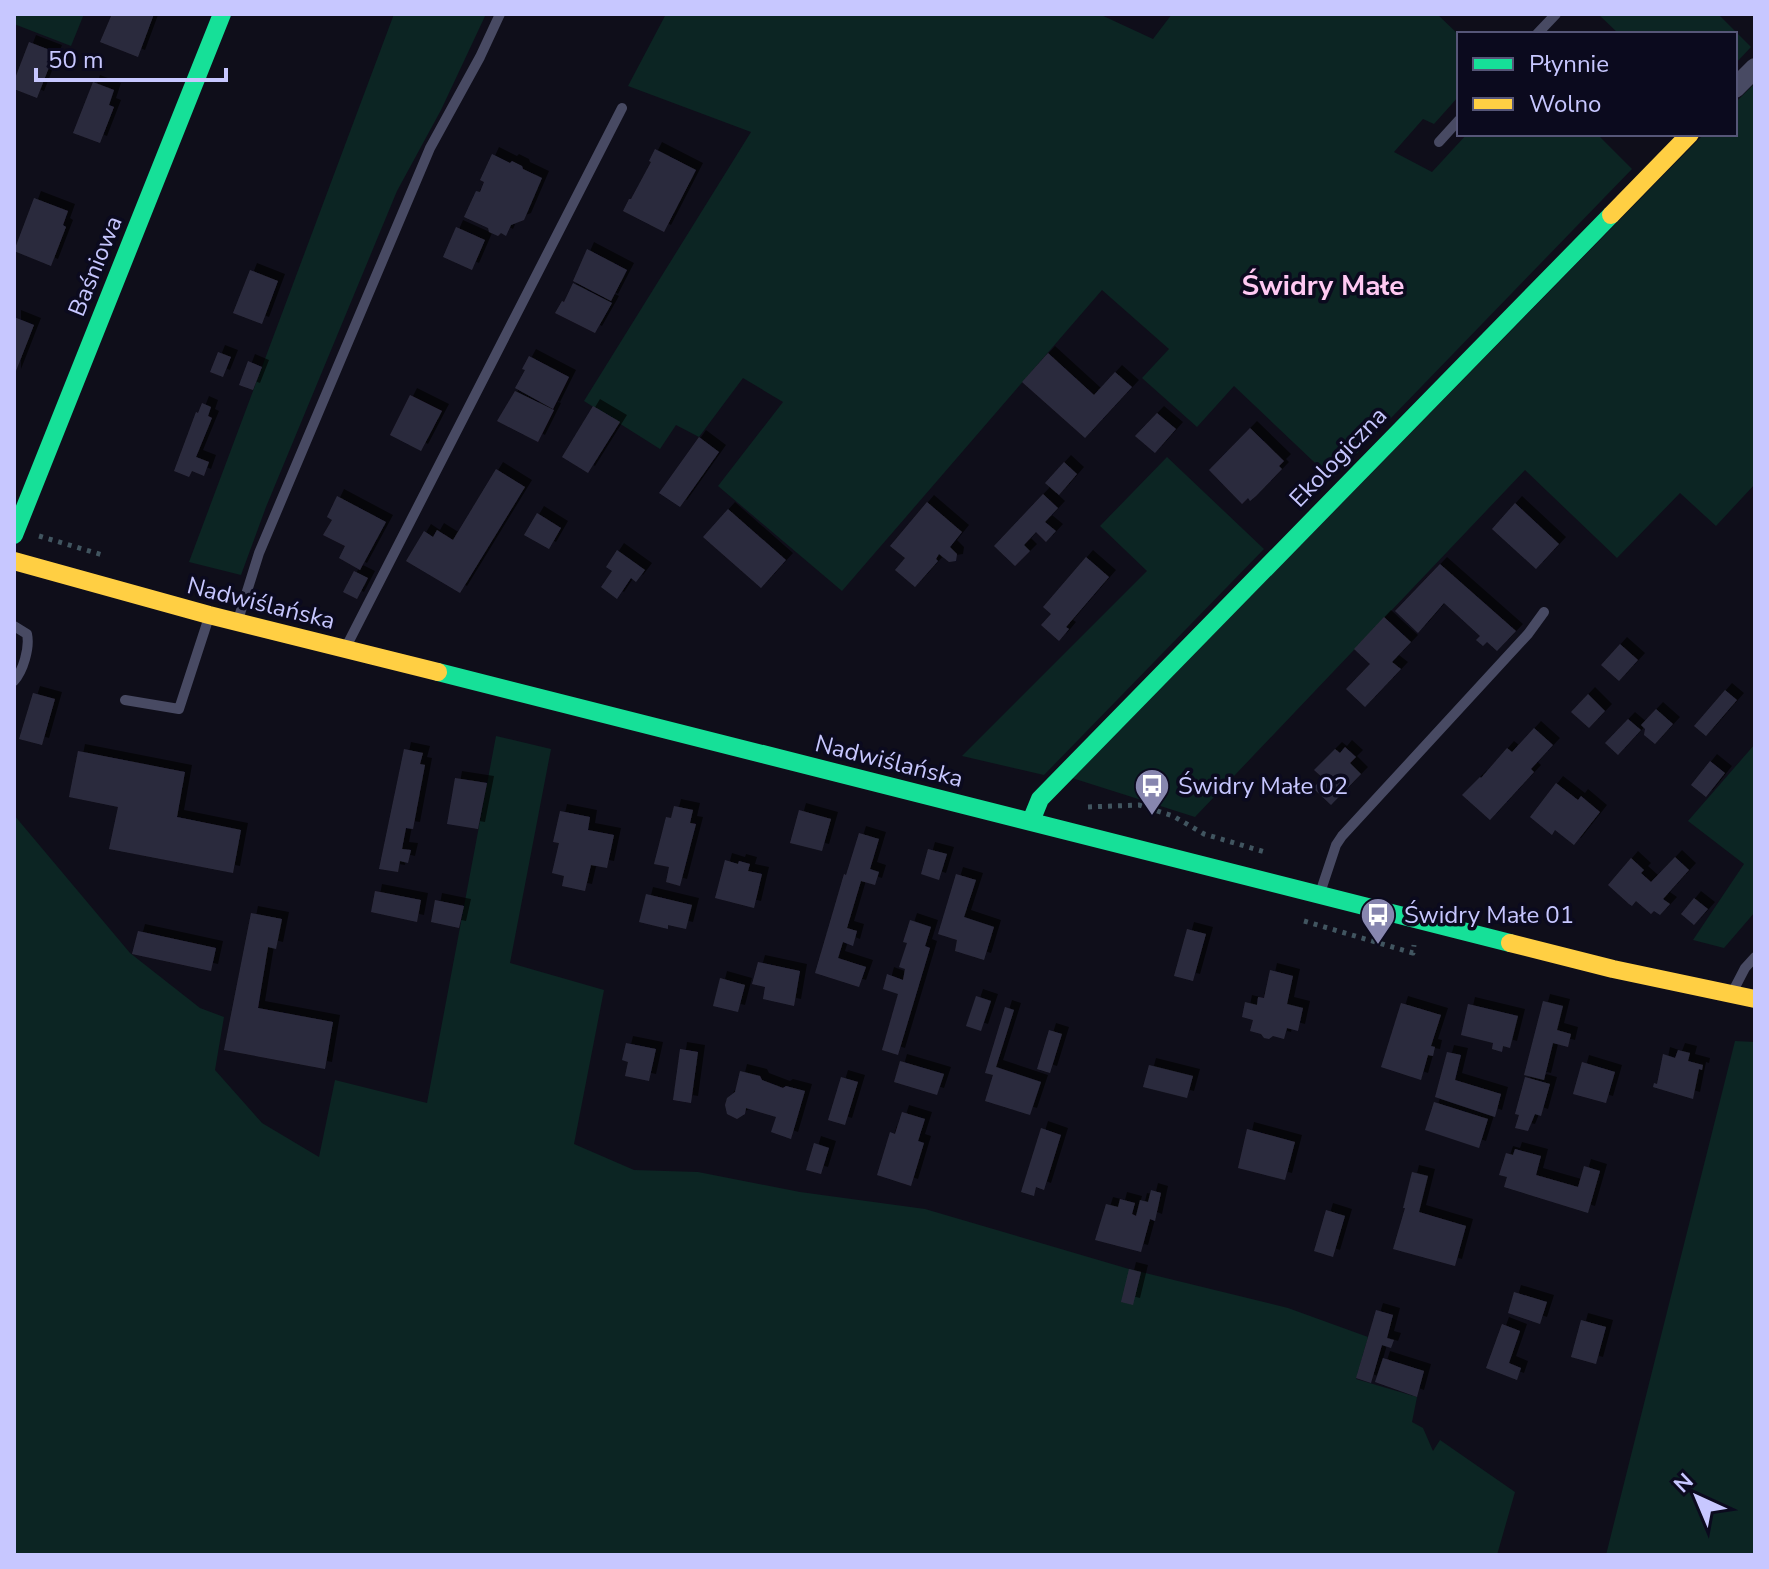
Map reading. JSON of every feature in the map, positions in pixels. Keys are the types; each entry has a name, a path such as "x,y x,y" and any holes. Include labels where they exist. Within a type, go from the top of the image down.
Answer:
{"main road":[{"name":"Baśniowa","path":"14,535 222,14"},
{"name":"Ekologiczna","path":"1031,821 1040,799 1688,136"},
{"name":"Nadwiślańska","path":"14,561 209,615 1613,969 1755,999"}],"street":[{"path":"1737,86 1755,68"}],"lane":[{"path":"237,622 259,553 430,148 500,14"},
{"path":"1539,32 1556,14"},
{"path":"346,649 622,108"},
{"path":"1439,142 1457,122"},
{"path":"1319,895 1342,836 1528,634 1544,612"},
{"path":"125,700 179,709 209,615"},
{"path":"14,626 27,634 29,644 19,676 14,681"},
{"path":"1731,995 1745,968 1755,957"}],"green space":[{"path":"14,14 84,14 71,46 14,24"},
{"path":"394,14 486,14 441,110 397,191 266,507 241,575 189,562"},
{"path":"666,14 1099,14 1153,39 1172,14 1437,14 1457,33 1457,98 1434,124 1423,119 1394,152 1432,172 1465,136 1599,136 1632,169 1332,479 1234,386 1197,427 1142,378 1169,349 1102,290 842,591 718,486 783,402 743,378 699,437 676,425 660,449 584,401 751,132 628,86"},
{"path":"1598,14 1718,14 1736,32 1617,32"},
{"path":"1737,33 1751,47 1737,62"},
{"path":"1755,83 1755,484 1716,526 1680,493 1617,558 1525,470 1195,817 1072,778 1702,136 1737,136 1737,101"},
{"path":"1167,457 1264,549 1044,775 962,756 1147,571 1100,526"},
{"path":"496,736 551,749 510,963 604,990 574,1144 634,1170 698,1172 800,1192 925,1209 1129,1269 1288,1308 1368,1337 1356,1379 1417,1397 1412,1422 1423,1428 1433,1451 1440,1440 1515,1492 1497,1555 14,1555 14,815 130,953 200,1008 224,1017 215,1070 262,1123 319,1157 335,1080 427,1103"},
{"path":"1755,744 1755,912 1724,948 1693,940 1744,864 1688,821"},
{"path":"1735,1041 1755,1042 1755,1555 1606,1555"}],"building":[{"path":"112,14 154,14 138,57 100,42"},
{"path":"29,42 55,52 37,98 14,89 14,81"},
{"path":"93,82 114,90 109,105 114,107 100,143 73,133"},
{"path":"655,149 696,170 664,232 623,211 651,162"},
{"path":"492,154 542,178 524,220 511,225 506,236 489,232 488,228 464,217 476,191 480,192 484,182 480,180"},
{"path":"34,198 68,211 63,225 66,227 51,266 14,251"},
{"path":"456,227 485,240 472,270 443,257"},
{"path":"587,249 627,270 611,301 573,281"},
{"path":"250,270 278,281 262,324 233,313"},
{"path":"573,283 612,303 595,333 555,313"},
{"path":"14,317 34,325 14,376"},
{"path":"218,352 231,357 223,377 210,372"},
{"path":"1048,353 1094,395 1115,372 1132,387 1085,438 1022,382"},
{"path":"529,356 569,377 553,409 515,388"},
{"path":"248,361 262,367 253,390 239,385"},
{"path":"515,391 554,410 538,442 497,421"},
{"path":"410,395 442,411 421,451 390,435"},
{"path":"202,403 211,407 208,416 212,418 196,457 209,462 204,476 192,471 189,477 174,471"},
{"path":"593,406 620,422 588,473 562,457"},
{"path":"1157,413 1176,429 1155,453 1135,436"},
{"path":"1250,428 1284,461 1279,466 1282,469 1256,496 1242,504 1209,470"},
{"path":"699,437 719,452 680,507 659,493"},
{"path":"1064,462 1077,474 1059,495 1045,483"},
{"path":"496,469 525,487 460,593 406,561 424,531 433,537 437,530 453,540"},
{"path":"1043,494 1058,508 1045,522 1056,531 1046,542 1036,532 1024,545 1030,551 1015,566 994,546"},
{"path":"337,496 386,522 360,570 339,558 345,546 323,535 332,520 327,517"},
{"path":"927,502 962,532 950,547 957,554 956,561 949,562 939,554 938,561 915,587 895,570 905,558 890,546"},
{"path":"1515,503 1559,544 1536,569 1492,529"},
{"path":"728,509 786,560 761,588 703,537"},
{"path":"537,513 561,528 549,549 524,535"},
{"path":"617,550 645,570 636,582 631,578 617,599 601,587 612,571 606,567"},
{"path":"1086,557 1109,577 1066,627 1069,629 1059,641 1041,625 1051,614 1043,607"},
{"path":"1440,564 1516,631 1497,651 1487,642 1483,646 1476,640 1480,636 1444,603 1418,633 1395,611"},
{"path":"354,571 368,578 357,599 343,592"},
{"path":"1384,617 1411,642 1392,662 1401,669 1365,707 1346,689 1370,664 1354,649"},
{"path":"1620,644 1638,660 1619,681 1601,665"},
{"path":"1725,690 1737,700 1706,736 1694,726"},
{"path":"33,693 55,699 42,745 19,739"},
{"path":"1588,694 1605,711 1589,728 1571,712"},
{"path":"1656,709 1673,724 1655,744 1644,735 1645,729 1641,725"},
{"path":"1628,719 1641,730 1618,755 1605,743"},
{"path":"1534,728 1553,745 1531,769 1534,772 1490,820 1462,795 1507,748 1512,752"},
{"path":"1345,747 1356,757 1350,763 1361,774 1331,805 1313,788 1323,778 1314,770 1335,749 1340,753"},
{"path":"404,749 423,753 420,764 425,765 413,829 406,828 402,849 411,850 408,863 400,861 398,872 379,869"},
{"path":"78,751 185,772 177,817 241,830 233,873 109,849 118,807 69,797"},
{"path":"1710,761 1725,773 1706,797 1691,785"},
{"path":"455,778 487,783 478,829 447,824"},
{"path":"1556,783 1578,800 1581,796 1600,812 1574,845 1555,830 1552,835 1530,817"},
{"path":"674,806 693,810 690,823 696,824 680,886 666,882 669,867 654,864 666,817 671,818"},
{"path":"799,810 831,819 822,851 790,843"},
{"path":"560,811 590,817 588,830 614,835 607,868 591,865 585,891 562,886 564,876 552,873 559,843 553,842"},
{"path":"859,833 879,839 870,869 879,872 875,885 861,881 847,928 857,931 853,946 843,942 838,958 866,967 859,987 815,973"},
{"path":"928,849 947,854 939,880 921,874"},
{"path":"1675,857 1689,870 1663,899 1670,904 1660,915 1654,911 1651,914 1636,901 1632,906 1608,885 1631,858 1651,882"},
{"path":"725,860 750,864 748,871 762,874 754,908 715,898"},
{"path":"956,874 976,880 964,917 994,927 984,960 955,951 957,940 938,934"},
{"path":"375,891 421,900 417,922 371,912"},
{"path":"646,894 692,905 686,929 668,925 668,929 639,922"},
{"path":"1694,898 1708,909 1694,925 1681,914"},
{"path":"435,900 464,906 459,928 431,922"},
{"path":"251,913 282,919 276,949 268,947 258,1008 333,1022 325,1069 224,1050"},
{"path":"910,920 931,927 925,946 930,948 898,1055 882,1050 898,994 883,989 887,974 903,980 905,969 899,967"},
{"path":"1187,929 1206,934 1193,981 1174,976"},
{"path":"138,931 216,948 211,971 132,954"},
{"path":"758,962 800,971 794,1006 763,999 765,987 752,984"},
{"path":"1270,970 1293,976 1287,1004 1303,1008 1298,1031 1287,1028 1284,1039 1273,1036 1264,1038 1250,1031 1253,1020 1242,1017 1245,1002 1257,1005 1258,997 1264,998"},
{"path":"720,978 745,985 738,1012 713,1006"},
{"path":"976,996 991,1001 981,1031 966,1026"},
{"path":"1543,1001 1563,1006 1557,1030 1571,1034 1568,1047 1553,1043 1544,1080 1524,1075"},
{"path":"1401,1003 1441,1015 1431,1046 1435,1047 1433,1056 1428,1055 1421,1080 1381,1067"},
{"path":"1468,1004 1518,1016 1510,1048 1503,1046 1502,1052 1492,1049 1493,1043 1461,1035"},
{"path":"1005,1007 1014,1010 996,1067 1041,1082 1030,1115 985,1101 993,1075 985,1073"},
{"path":"1049,1030 1062,1034 1050,1073 1037,1069"},
{"path":"626,1043 656,1049 649,1081 625,1076 628,1062 622,1060"},
{"path":"680,1049 698,1052 691,1103 673,1100"},
{"path":"1678,1050 1690,1053 1688,1061 1703,1065 1702,1070 1699,1069 1693,1099 1653,1087 1654,1083 1657,1084 1663,1054 1675,1058"},
{"path":"1447,1052 1461,1055 1455,1080 1501,1094 1495,1117 1435,1097"},
{"path":"900,1061 944,1074 937,1095 894,1082"},
{"path":"1582,1062 1615,1072 1606,1103 1573,1094"},
{"path":"1149,1065 1193,1076 1187,1098 1143,1087"},
{"path":"740,1071 760,1076 762,1080 783,1088 805,1091 791,1139 771,1132 776,1117 746,1108 745,1114 737,1119 727,1114 727,1098 735,1092"},
{"path":"841,1077 858,1082 845,1125 828,1120"},
{"path":"1525,1077 1550,1084 1541,1116 1535,1114 1528,1131 1515,1128 1519,1115 1515,1114"},
{"path":"1434,1102 1488,1119 1479,1148 1425,1130"},
{"path":"902,1112 925,1119 918,1141 924,1143 911,1186 877,1175 890,1132 895,1134"},
{"path":"1041,1128 1061,1135 1044,1190 1036,1187 1034,1196 1021,1192"},
{"path":"1247,1129 1295,1142 1285,1180 1238,1168"},
{"path":"814,1143 829,1148 821,1174 806,1170"},
{"path":"1515,1149 1541,1156 1536,1175 1578,1187 1584,1166 1600,1171 1588,1213 1504,1187 1507,1177 1499,1175 1506,1153 1513,1155"},
{"path":"1412,1172 1428,1176 1419,1212 1466,1226 1455,1266 1393,1249"},
{"path":"1151,1190 1161,1193 1155,1221 1150,1219 1141,1252 1095,1240 1106,1204 1118,1207 1120,1199 1135,1203 1132,1214 1136,1216 1140,1200 1148,1202"},
{"path":"1326,1210 1345,1216 1333,1257 1314,1251"},
{"path":"1129,1269 1141,1272 1133,1305 1121,1302"},
{"path":"1514,1292 1547,1302 1540,1324 1508,1313"},
{"path":"1376,1310 1393,1315 1387,1338 1394,1340 1391,1348 1382,1345 1371,1383 1356,1378"},
{"path":"1581,1320 1606,1327 1596,1364 1571,1357"},
{"path":"1502,1324 1520,1331 1509,1363 1521,1368 1517,1380 1486,1368"},
{"path":"1383,1358 1424,1371 1417,1397 1375,1382"}],"traffic: fast":[{"path":"14,535 222,14"},
{"path":"1031,821 1040,799 1611,215"},
{"path":"438,672 1510,943"}],"traffic: slow":[{"path":"1611,215 1688,136"},
{"path":"14,561 209,615 438,672"},
{"path":"1510,943 1755,999"}],"place":[{"name":"Świdry Małe 02","path":"1152,817"},
{"name":"Świdry Małe 01","path":"1378,946"}],"district":[{"name":"Świdry Małe","path":"1323,285"}]}
